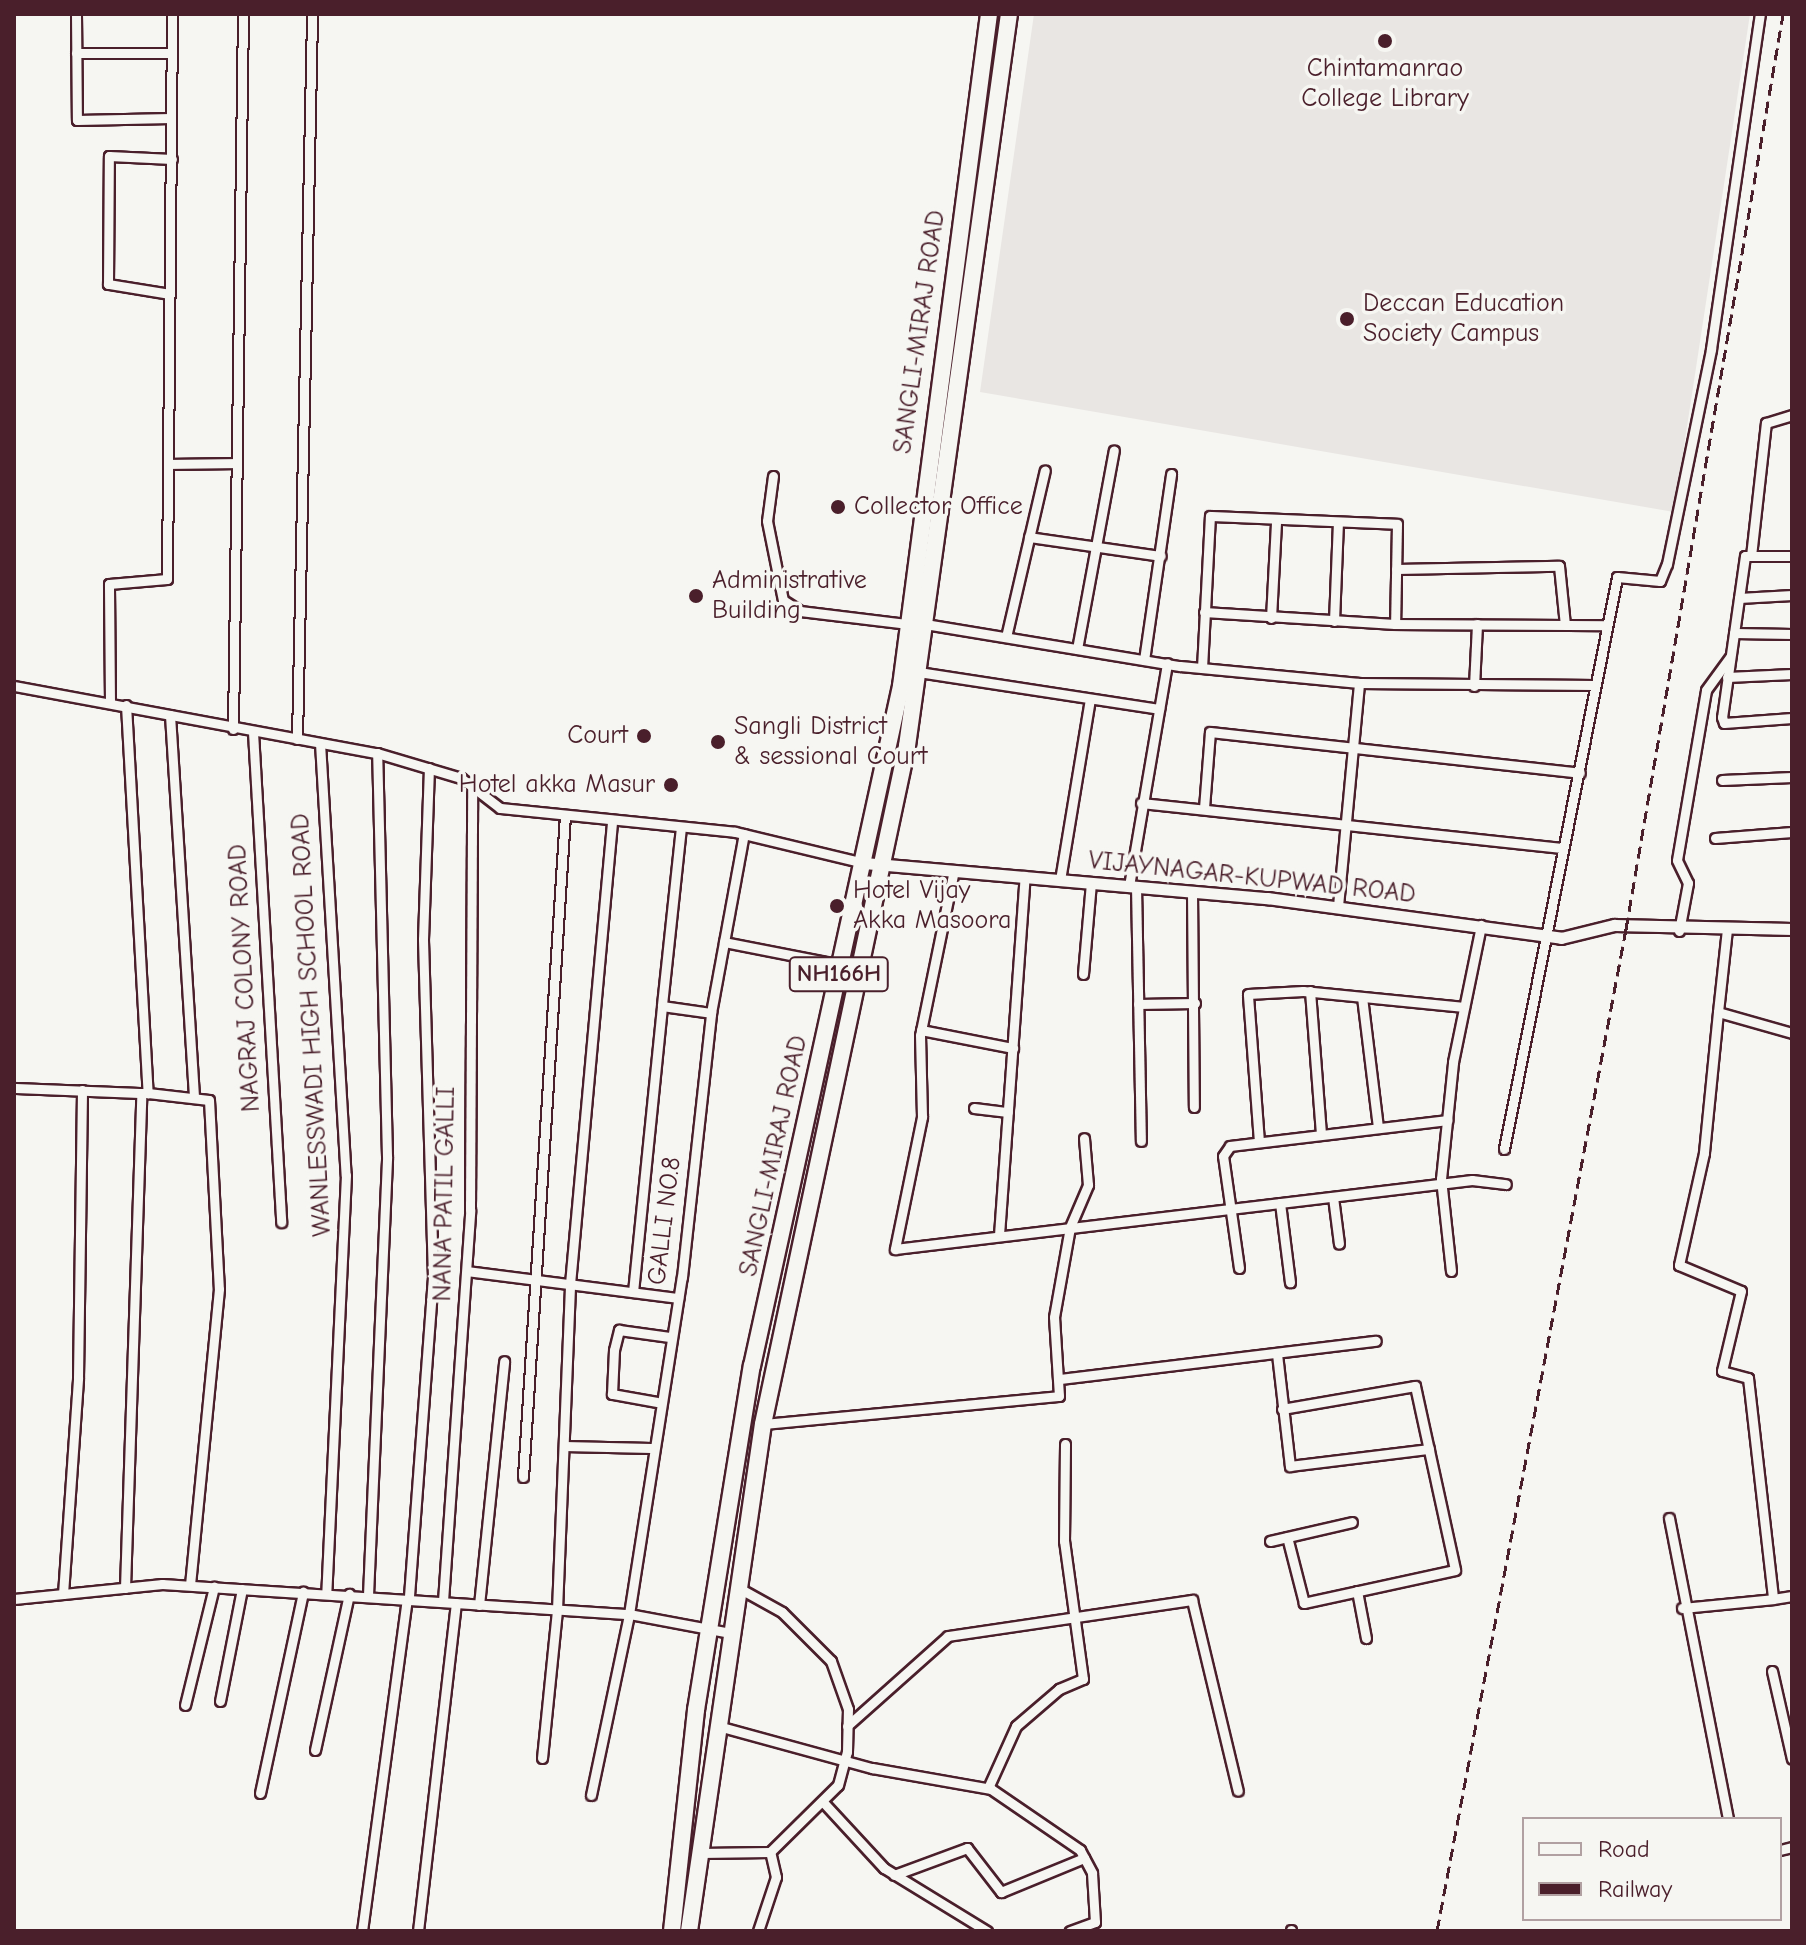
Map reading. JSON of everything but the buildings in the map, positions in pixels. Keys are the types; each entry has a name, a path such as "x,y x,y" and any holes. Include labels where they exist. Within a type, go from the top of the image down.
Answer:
{"highway":[{"name":"SANGLI-MIRAJ ROAD","path":"689,1931 763,1424 883,864 918,672 917,624 989,14"},
{"name":"SANGLI-MIRAJ ROAD","path":"672,1931 709,1623 752,1366 917,624 1009,14"}],"street":[{"path":"76,14 77,120 171,118"},
{"path":"110,702 109,584 167,579 172,14"},
{"path":"233,729 243,14"},
{"path":"297,739 312,14"},
{"path":"1504,1149 1560,848 1580,773 1594,685 1617,577 1660,581 1667,564 1711,349 1760,14"},
{"path":"76,53 171,53"},
{"path":"170,294 108,284 109,156 172,159"},
{"path":"1751,556 1766,423 1792,415"},
{"path":"1077,649 1114,450"},
{"path":"170,464 236,463"},
{"path":"1006,637 1045,470"},
{"path":"1144,660 1171,474"},
{"path":"773,476 767,521 783,600 800,611 917,624 1202,668 1359,683 1594,685"},
{"path":"1202,668 1210,516 1397,524 1395,624"},
{"path":"1271,618 1276,521"},
{"path":"1334,621 1338,522"},
{"path":"1029,537 1161,556"},
{"path":"1792,556 1745,556 1727,677 1724,723 1792,718"},
{"path":"1396,569 1559,566 1565,625"},
{"path":"1739,598 1792,595"},
{"path":"1204,612 1395,624 1607,625"},
{"path":"1474,686 1477,624"},
{"path":"1734,633 1792,634"},
{"path":"1730,657 1706,690 1677,860 1688,883 1679,931 1792,929"},
{"path":"1141,1141 1132,886 1141,803 1167,663"},
{"path":"918,672 1159,709"},
{"path":"1727,677 1792,674"},
{"path":"1338,906 1359,683"},
{"path":"14,686 126,705 233,729 377,753 429,768 472,786 500,808 744,834 864,863"},
{"path":"1060,880 1090,699"},
{"path":"125,1588 144,1093 126,705"},
{"path":"170,715 194,1094"},
{"name":"NAGRAJ COLONY ROAD","path":"253,732 281,1222"},
{"path":"1204,808 1210,732 1354,745 1580,773"},
{"name":"WANLESSWADI HIGH SCHOOL ROAD","path":"320,743 346,1175 326,1593"},
{"path":"368,1595 387,1156 377,753"},
{"path":"362,1931 408,1598 433,1277 423,939 429,768"},
{"path":"1722,780 1792,777"},
{"name":"NANA PATIL GALLI","path":"443,1601 467,1271 472,786"},
{"path":"1141,803 1560,848"},
{"path":"523,1477 539,1280 565,815"},
{"path":"542,1758 557,1610 570,1284 612,820"},
{"path":"633,1292 681,827"},
{"path":"1715,838 1792,832"},
{"name":"GALLI NO.8","path":"591,1795 629,1614 657,1402 678,1298 711,1013 744,834"},
{"name":"VIJAYNAGAR-KUPWAD ROAD","path":"864,863 1338,906 1545,933 1561,938 1614,925 1679,931"},
{"path":"954,870 921,1030 922,1117 895,1249 1442,1184 1506,1184"},
{"path":"999,1235 1025,876"},
{"path":"1083,974 1091,882"},
{"path":"1192,892 1194,1107"},
{"path":"1451,1271 1442,1184 1447,1120 1464,1007 1481,925"},
{"path":"1727,929 1704,1153 1679,1265 1741,1291 1722,1371 1748,1378 1773,1599"},
{"path":"724,942 841,965"},
{"path":"1259,1142 1244,999 1256,992 1310,991 1464,1007"},
{"path":"1310,991 1321,1133"},
{"path":"1362,997 1378,1127"},
{"path":"1138,1004 1195,1003"},
{"path":"662,1006 711,1013"},
{"path":"1718,1012 1792,1033"},
{"path":"921,1030 1013,1048"},
{"path":"14,1088 194,1094 209,1100 219,1289 190,1585"},
{"path":"63,1594 78,1378 82,1090"},
{"path":"974,1108 1008,1112"},
{"path":"1239,1268 1223,1156 1230,1146 1447,1120"},
{"path":"763,1424 1059,1396 1054,1317 1070,1227 1088,1185 1084,1138"},
{"path":"1333,1197 1339,1244"},
{"path":"1280,1203 1290,1282"},
{"path":"467,1271 678,1298"},
{"path":"657,1402 612,1394 614,1350 619,1330 670,1337"},
{"path":"1060,1379 1376,1341"},
{"path":"1277,1354 1290,1466 1298,1469 1429,1449"},
{"path":"479,1605 504,1361"},
{"path":"1282,1409 1415,1386 1455,1570 1304,1603 1287,1537"},
{"path":"988,1788 1016,1726 1059,1689 1083,1679 1080,1613 1064,1541 1065,1444"},
{"path":"564,1446 651,1448"},
{"path":"1669,1518 1682,1608 1704,1672 1728,1817"},
{"path":"1270,1541 1352,1522"},
{"path":"14,1599 190,1585 629,1614 709,1623 731,1633"},
{"path":"185,1705 214,1587"},
{"path":"700,1853 770,1852 823,1802 844,1760 847,1726 831,1661 782,1612 737,1587"},
{"path":"220,1701 242,1589"},
{"path":"1357,1591 1366,1638"},
{"path":"260,1793 303,1592"},
{"path":"315,1750 349,1594"},
{"path":"1682,1608 1792,1596"},
{"path":"847,1726 948,1636 1080,1613 1192,1600 1238,1791"},
{"path":"418,1931 456,1603"},
{"path":"1772,1671 1792,1759"},
{"path":"718,1726 844,1760 988,1788 1084,1858 1098,1903 1095,1922 1070,1931"},
{"path":"823,1802 894,1875 987,1931"},
{"path":"894,1875 967,1848 1001,1892 1084,1858"},
{"path":"758,1931 776,1877 770,1852"}],"shaded area":[{"name":"Deccan Education Society Campus","path":"1034,14 1750,14 1674,512 980,392"}],"railway":[{"path":"1437,1931 1626,929 1783,14"}],"place":[{"name":"Chintamanrao College Library","path":"1385,41"},
{"name":"Deccan Education Society Campus","path":"1347,319"},
{"name":"Collector Office","path":"838,507"},
{"name":"Administrative Building","path":"696,596"},
{"name":"Court","path":"644,736"},
{"name":"Sangli District & sessional Court","path":"718,742"},
{"name":"Hotel akka Masur","path":"671,785"},
{"name":"Hotel Vijay Akka Masoora","path":"837,906"}]}
